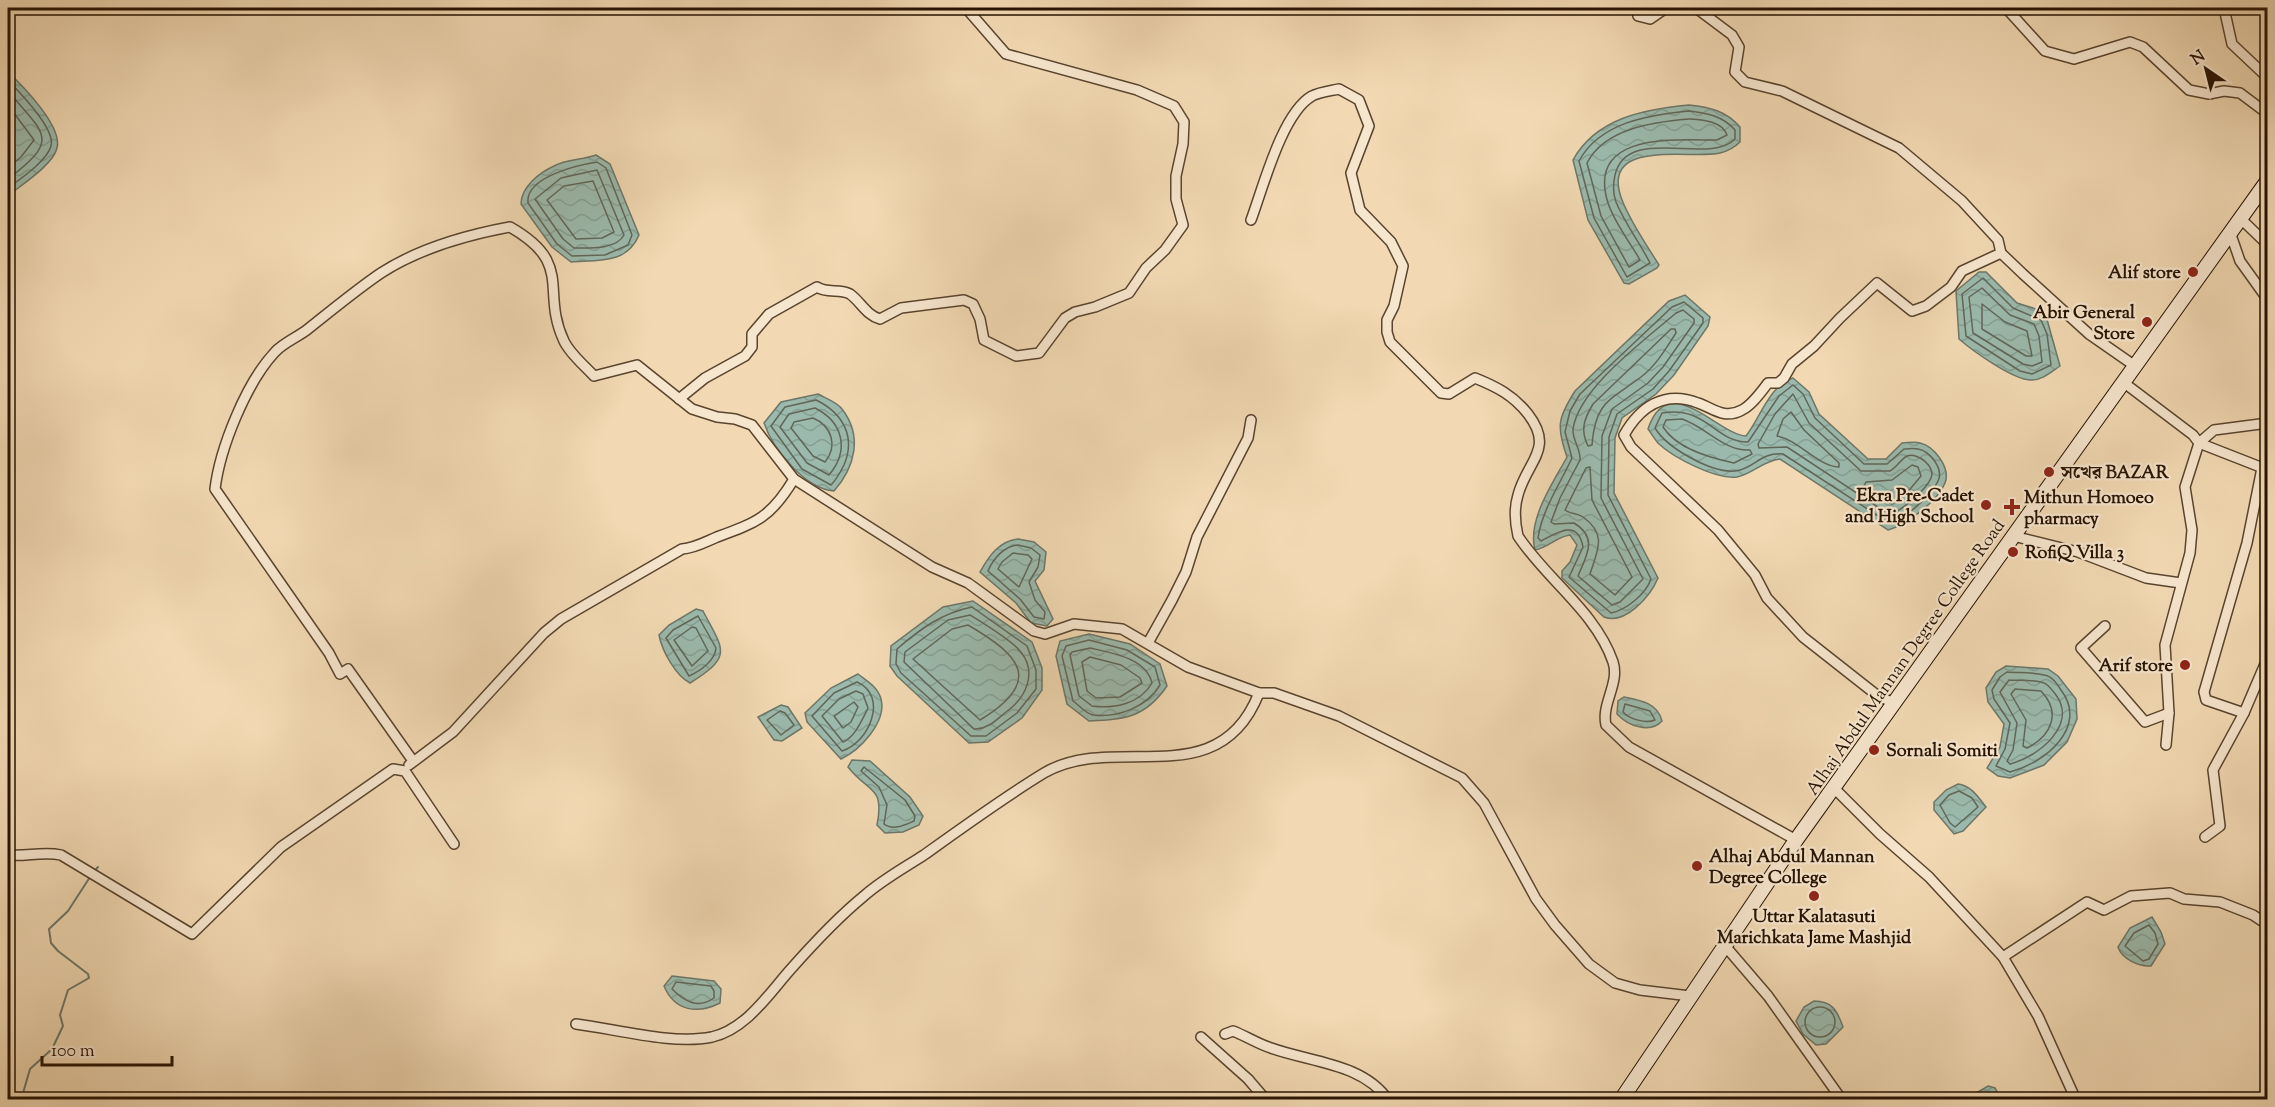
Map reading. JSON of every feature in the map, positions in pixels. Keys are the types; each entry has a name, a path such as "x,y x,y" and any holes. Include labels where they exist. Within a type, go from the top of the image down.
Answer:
{"street":[{"path":"679,399 705,378 745,356 752,346 752,334 769,314 817,287 822,291 849,294 870,314 879,319 900,308 964,300 973,304 980,319 984,340 1016,356 1031,356 1039,353 1070,315 1129,293 1146,268 1169,245 1183,225 1176,199 1176,176 1184,144 1184,122 1174,106 1137,90 1006,54 966,8"},
{"path":"1638,16 1650,19 1666,8"},
{"path":"1696,8 1732,35 1739,47 1735,72 1744,82 1782,91 1899,148 1962,201 1998,240 2001,253 2089,334 2134,366"},
{"path":"2006,8 2045,51 2074,58 2130,42 2143,46 2190,90 2209,94 2223,91 2240,93 2268,114"},
{"path":"2224,8 2232,44 2268,78"},
{"path":"1251,220 1286,129 1307,100 1314,95 1339,89 1359,100 1368,126 1350,173 1360,210 1391,242 1402,266 1394,306 1387,320 1390,342 1441,393 1449,394 1475,378 1506,391 1533,421 1541,436 1540,446 1518,495 1515,524 1518,536 1604,643 1615,675 1605,709 1606,725 1629,747 1796,840"},
{"name":"Alhaj Abdul Mannan Degree College Road","path":"1621,1100 1796,840 2268,180"},
{"path":"2240,218 2268,245"},
{"path":"413,761 348,669 340,674 329,653 215,489 218,467 243,399 275,351 295,340 383,272 431,249 484,232 510,227 533,242 546,255 553,276 556,309 564,342 594,376 637,365 692,410 752,425 794,479 932,567 968,584 1034,631 1045,634 1074,624 1122,629 1188,668 1259,693 1275,693 1339,716 1462,778 1484,803 1536,899 1589,964 1615,982 1641,990 1690,996"},
{"path":"2230,232 2240,261 2268,300"},
{"path":"1894,703 1878,696 1833,663 1781,616 1733,546 1630,447 1624,435 1635,416 1663,400 1681,399 1699,403 1716,414 1741,411 1768,383 1778,383 1784,378 1792,364 1814,346 1877,283 1912,311 1926,306 1951,287 1962,271 2001,253"},
{"path":"2123,382 2193,435 2199,443 2265,469 2247,543 2204,692 2206,700 2244,713"},
{"path":"1148,643 1186,572 1197,537 1248,438 1251,420"},
{"path":"2166,745 2169,713 2165,645 2190,553 2192,530 2185,487 2199,443 2214,430 2268,423"},
{"path":"8,855 24,857 44,852 60,855 192,934 281,847 378,777 393,769 403,769 453,732 544,633 561,618 666,557 759,522 771,511 794,479"},
{"path":"2013,536 2078,552 2146,578 2181,583"},
{"path":"2105,626 2081,648 2145,722 2169,713"},
{"path":"2205,837 2220,826 2213,770 2244,713 2268,657"},
{"path":"576,1024 669,1037 712,1036 726,1031 759,1007 799,961 866,894 1023,786 1047,771 1082,759 1189,755 1223,739 1246,721 1259,693"},
{"path":"403,769 454,844"},
{"path":"1834,788 1880,834 1929,877 2003,957 2038,1016 2076,1100"},
{"path":"2003,957 2087,902 2104,910 2131,897 2147,893 2170,893 2180,898 2220,902 2253,915 2268,925"},
{"path":"1726,947 1768,996 1842,1100"},
{"path":"1225,1034 1233,1031 1270,1048 1338,1067 1373,1083 1388,1100"},
{"path":"1200,1037 1248,1079 1266,1100"}],"water":[{"path":"8,72 48,118 57,139 57,148 49,161 36,174 8,196"},
{"path":"1689,105 1711,109 1729,117 1740,127 1740,142 1720,153 1651,156 1635,159 1623,167 1618,180 1622,200 1634,225 1659,265 1629,284 1624,283 1588,220 1573,160 1595,134 1608,125 1639,113"},
{"path":"596,155 610,164 639,235 634,244 620,256 611,259 571,262 552,247 521,204 522,198 527,186 548,169 564,162"},
{"path":"1979,272 1986,272 2017,303 2039,310 2046,316 2060,366 2038,379 2022,378 1993,364 1959,339 1956,291"},
{"path":"1685,295 1710,317 1708,326 1674,375 1656,394 1622,418 1615,438 1614,493 1658,578 1636,608 1620,617 1604,617 1562,578 1562,571 1570,562 1577,545 1570,535 1535,550 1535,526 1538,514 1567,457 1560,430 1562,416 1575,391 1669,301"},
{"path":"1793,378 1809,392 1819,414 1868,459 1886,459 1902,443 1918,442 1931,448 1940,458 1946,471 1945,483 1936,497 1912,518 1888,530 1780,459 1768,462 1737,477 1718,475 1696,467 1666,450 1648,429 1657,412 1668,404 1680,404 1694,409 1735,433 1746,436 1778,387"},
{"path":"818,394 840,407 849,419 853,430 854,451 851,462 834,491 823,489 801,475 782,455 764,423 781,402"},
{"path":"1018,539 1034,542 1046,552 1044,570 1035,581 1053,619 1047,626 1031,623 1016,603 980,572 1000,546"},
{"path":"973,601 1032,642 1042,668 1042,690 1022,718 988,742 969,743 897,676 890,666 891,646 943,607"},
{"path":"696,609 703,611 716,635 720,652 719,659 713,666 690,683 670,662 659,635 669,625"},
{"path":"1089,634 1130,644 1160,664 1167,686 1151,705 1133,715 1089,721 1067,704 1056,656 1060,641"},
{"path":"2006,666 2048,669 2058,676 2076,699 2077,719 2067,742 2044,765 2010,778 1998,776 1987,768 2000,747 2004,724 1988,702 1986,688 1996,672"},
{"path":"858,674 877,691 882,708 876,726 864,742 841,759 807,722 805,713 831,688"},
{"path":"1624,697 1652,706 1657,710 1662,721 1645,728 1627,722 1617,714 1618,701"},
{"path":"781,705 788,707 802,728 782,741 774,740 758,717"},
{"path":"852,760 870,761 910,797 923,816 919,825 903,832 885,833 877,825 879,803 877,796 848,767"},
{"path":"1958,784 1971,790 1986,807 1963,831 1954,834 1934,810 1934,802 1946,790"},
{"path":"2152,917 2165,944 2151,966 2141,965 2127,959 2118,947 2130,928"},
{"path":"672,976 714,981 721,989 720,1003 704,1009 681,1006 674,1001 664,986"},
{"path":"1814,1001 1830,1005 1843,1027 1826,1044 1816,1045 1803,1034 1796,1021 1804,1007"},
{"path":"1988,1086 1995,1088 1999,1095 1996,1099 1966,1099"}],"waterway":[{"path":"93,873 98,867"},
{"path":"21,1100 30,1069 52,1049 63,1026 60,1015 68,990 89,978 88,974 51,943 49,929 68,911 90,877"}],"place":[{"name":"Alif store","path":"2193,272"},
{"name":"Abir General Store","path":"2147,322"},
{"name":"সখের BAZAR","path":"2049,472"},
{"name":"Ekra Pre-Cadet and High School","path":"1986,505"},
{"name":"Mithun Homoeo pharmacy","path":"2012,507"},
{"name":"RofiQ Villa 3","path":"2013,552"},
{"name":"Arif store","path":"2185,665"},
{"name":"Sornali Somiti","path":"1874,750"},
{"name":"Alhaj Abdul Mannan Degree College","path":"1697,866"},
{"name":"Uttar Kalatasuti Marichkata Jame Mashjid","path":"1814,896"}]}
